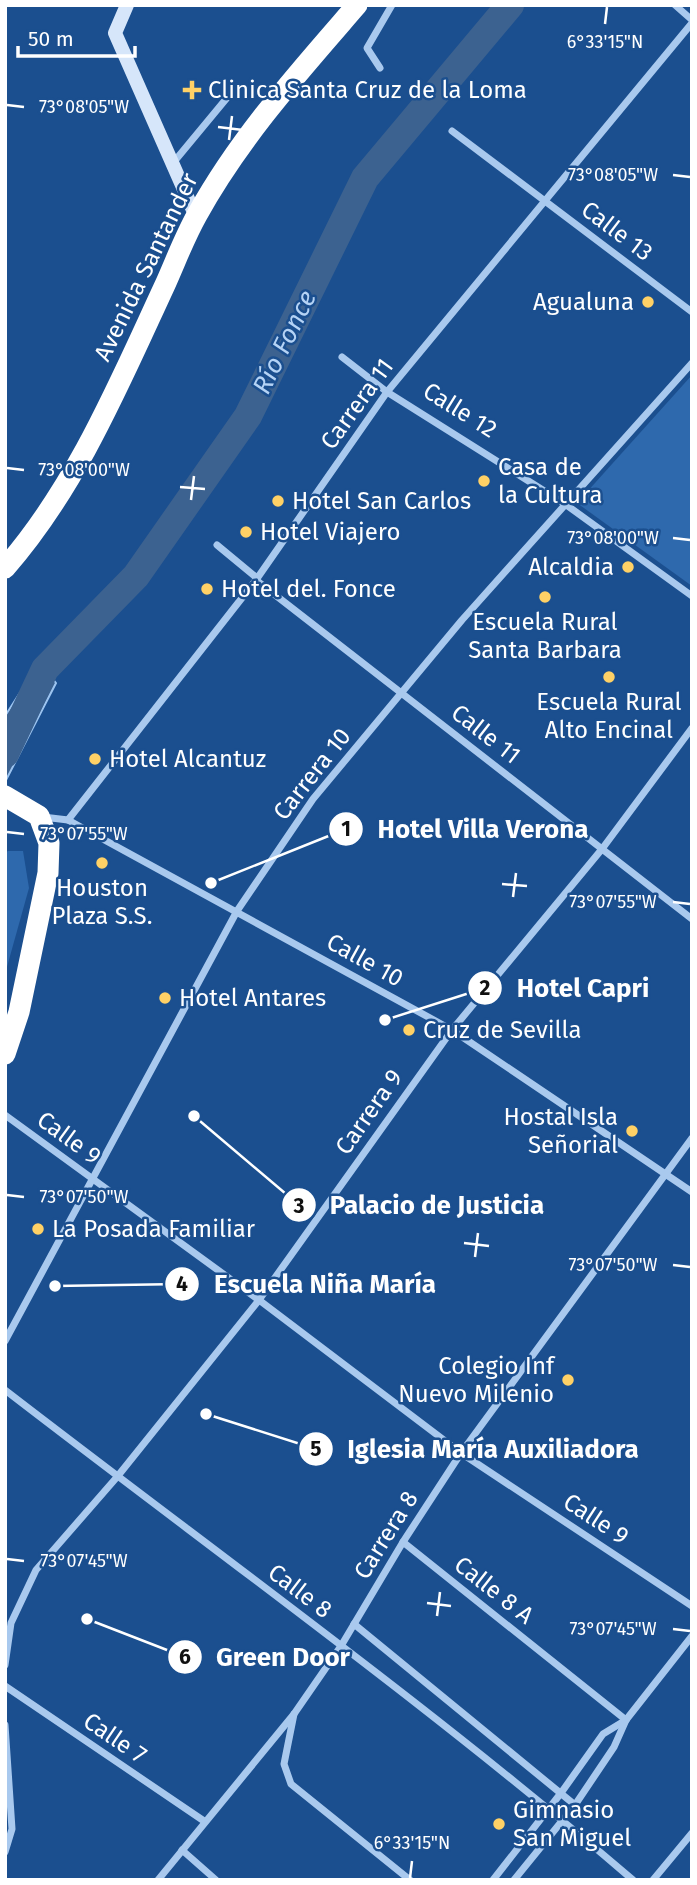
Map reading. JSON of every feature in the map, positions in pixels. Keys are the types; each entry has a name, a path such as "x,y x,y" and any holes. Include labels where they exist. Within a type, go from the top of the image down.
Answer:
{"highway":[{"name":"Avenida Santander","path":"5,568 58,496 104,415 196,217 259,120 358,5"},
{"path":"5,1054 19,1012 48,873 49,843 22,806"}],"street":[{"path":"127,5 115,33 196,217"},
{"path":"380,68 367,48 392,5"},
{"path":"675,5 692,21"},
{"name":"Carrera 11","path":"68,820 257,579 387,392 692,21"},
{"path":"173,163 231,93"},
{"name":"Calle 13","path":"452,131 692,312"},
{"name":"Calle 12","path":"342,357 387,392 565,504 692,596"},
{"name":"Carrera 10","path":"5,1341 237,911 313,799 462,620 692,363"},
{"name":"Calle 11","path":"217,545 692,919"},
{"name":"Carrera 9","path":"5,1665 11,1623 36,1570 117,1477 259,1300 452,1030 602,849 692,728"},
{"name":"Calle 10","path":"22,806 68,820 452,1030 692,1192"},
{"name":"Calle 9","path":"5,1115 259,1300 461,1453 692,1606"},
{"name":"Carrera 8","path":"158,1880 294,1714 341,1646 403,1542 461,1453 692,1138"},
{"name":"Calle 8","path":"5,1390 341,1646 562,1819 633,1880"},
{"name":"Calle 8 A","path":"403,1542 626,1720"},
{"name":"Calle 8","path":"354,1624 575,1805"},
{"path":"514,1880 575,1805 614,1747 626,1720 692,1636"},
{"name":"Calle 7","path":"5,1686 204,1821"},
{"path":"294,1714 284,1764 291,1784 410,1880"},
{"path":"492,1880 561,1793 603,1734 626,1720"},
{"path":"5,1725 12,1829 5,1852"},
{"path":"653,1880 692,1833"},
{"path":"182,1850 216,1880"}],"shaded area":[{"path":"692,375 692,586 577,503"},
{"path":"45,669 56,683 5,782 5,716 34,671"},
{"path":"23,851 29,888 5,974 5,853"}],"waterway":[{"name":"Río Fonce","path":"5,754 45,669 136,576 248,416 365,178 510,5"}],"place":[{"name":"Clinica Santa Cruz de la Loma","path":"192,90"},
{"name":"Agualuna","path":"648,302"},
{"name":"Casa de la Cultura","path":"484,481"},
{"name":"Hotel San Carlos","path":"278,501"},
{"name":"Hotel Viajero","path":"246,532"},
{"name":"Alcaldia","path":"628,567"},
{"name":"Hotel del. Fonce","path":"207,589"},
{"name":"Escuela Rural Santa Barbara","path":"545,597"},
{"name":"Escuela Rural Alto Encinal","path":"609,677"},
{"name":"Hotel Alcantuz","path":"95,759"},
{"name":"Houston Plaza S.S.","path":"102,863"},
{"name":"Hotel Villa Verona","path":"211,883"},
{"name":"Hotel Antares","path":"165,998"},
{"name":"Hotel Capri","path":"385,1020"},
{"name":"Cruz de Sevilla","path":"409,1030"},
{"name":"Palacio de Justicia","path":"194,1116"},
{"name":"Hostal Isla Señorial","path":"632,1131"},
{"name":"La Posada Familiar","path":"38,1229"},
{"name":"Escuela Niña María","path":"55,1286"},
{"name":"Colegio Inf Nuevo Milenio","path":"568,1380"},
{"name":"Iglesia María Auxiliadora","path":"206,1414"},
{"name":"Green Door","path":"87,1619"},
{"name":"Gimnasio San Miguel","path":"499,1824"}]}
